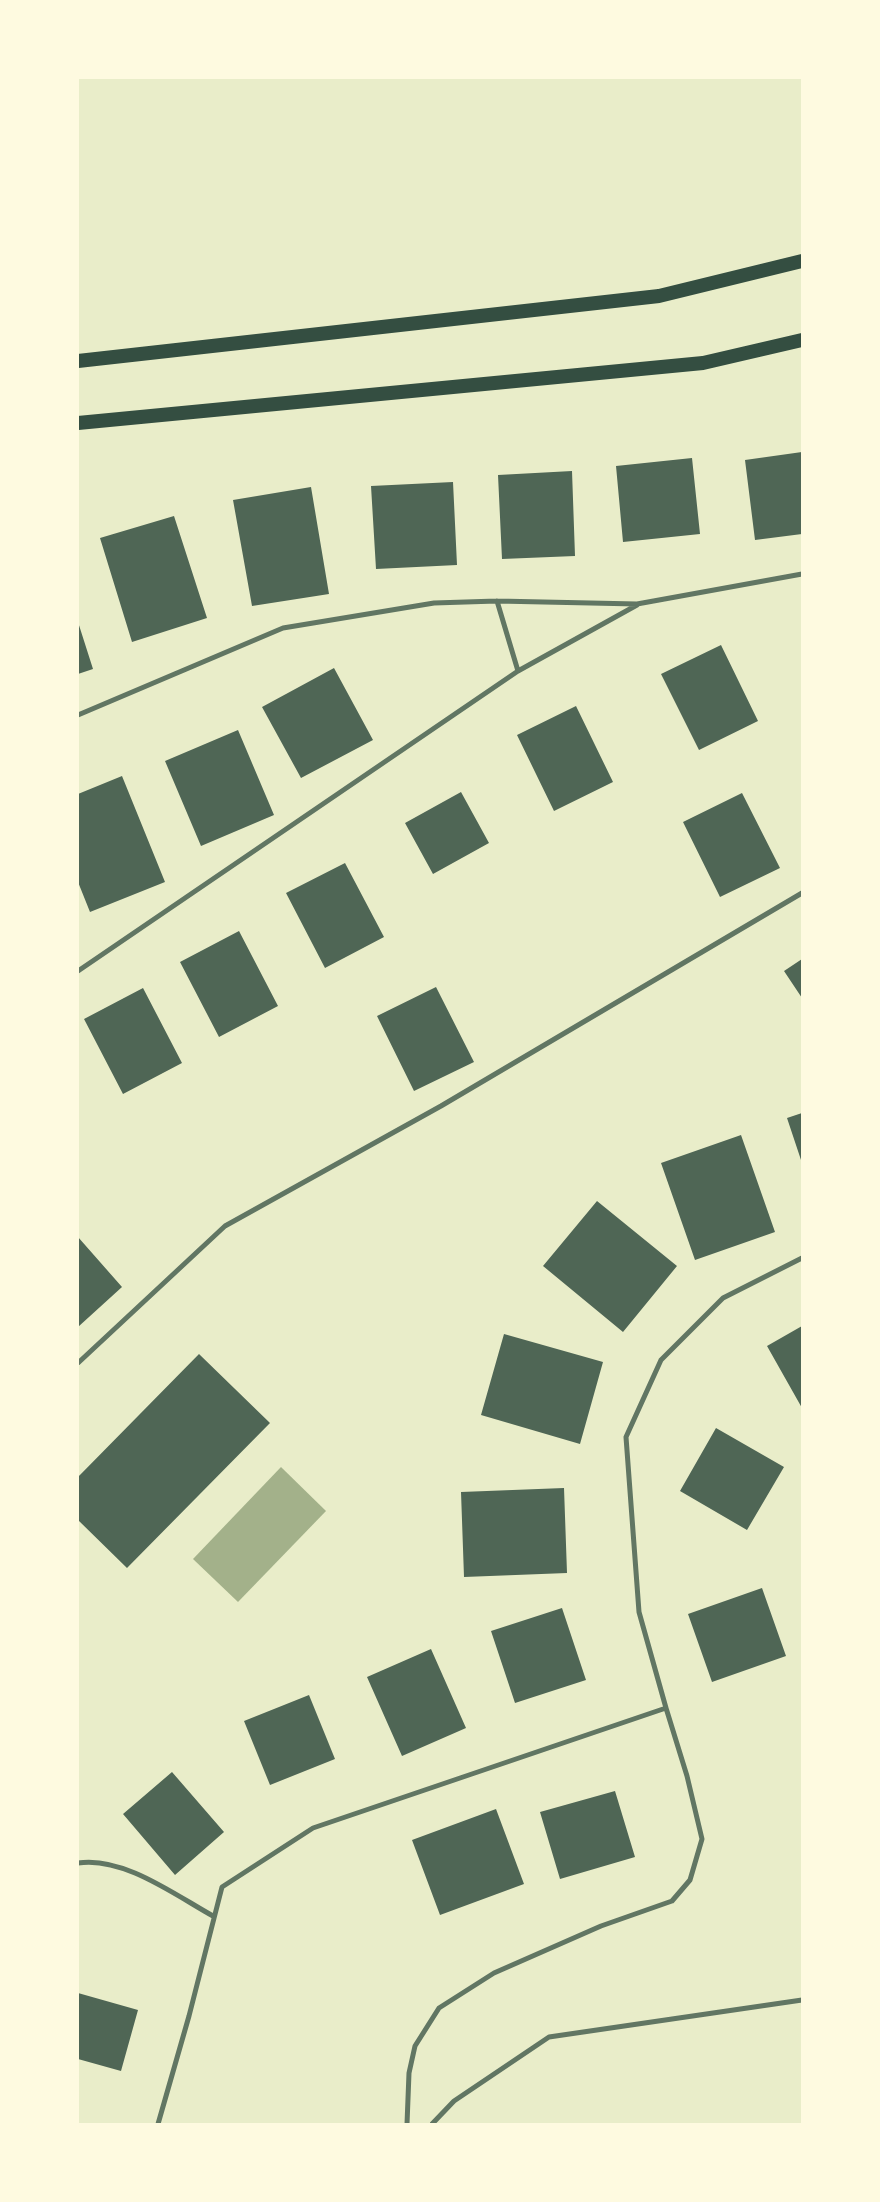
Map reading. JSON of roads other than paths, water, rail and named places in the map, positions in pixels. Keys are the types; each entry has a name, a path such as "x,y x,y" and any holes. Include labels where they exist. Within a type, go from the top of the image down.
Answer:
{"highway":[{"path":"78,361 659,296 802,261"},
{"path":"78,423 703,363 802,340"}],"street":[{"path":"78,714 283,628 434,603 497,601 637,604 802,574"},
{"path":"497,601 518,671"},
{"path":"78,971 518,671 637,604"},
{"path":"78,1363 225,1226 441,1106 802,893"},
{"path":"407,2124 409,2073 415,2046 439,2008 494,1973 601,1926 672,1901 690,1880 702,1839 687,1776 639,1612 626,1437 661,1360 723,1298 802,1258"},
{"path":"158,2124 189,2016 213,1916 222,1887 313,1828 666,1708"},
{"path":"78,1863 108,1863 127,1869 213,1916"},
{"path":"432,2124 454,2102 549,2036 802,2000"}]}
